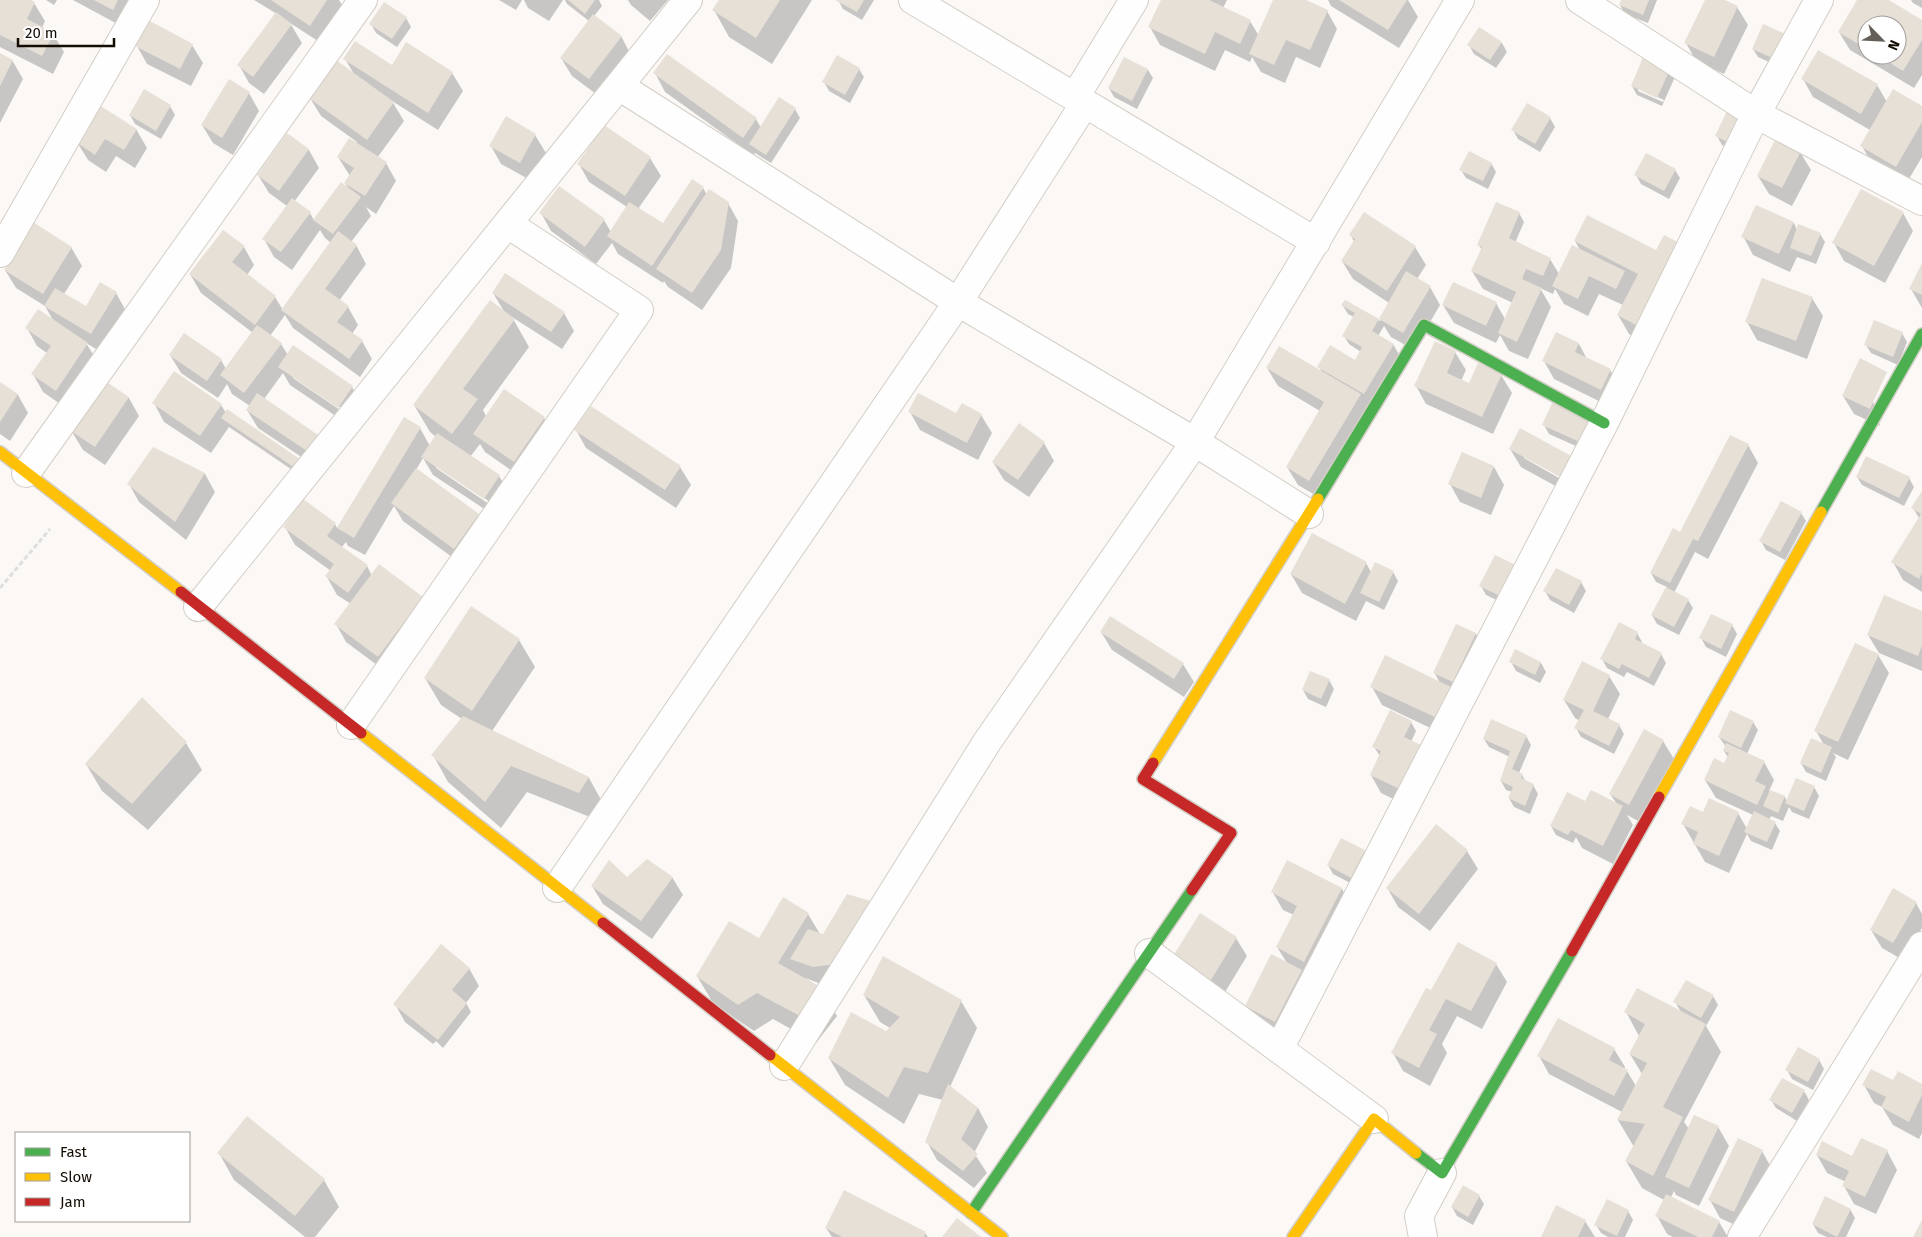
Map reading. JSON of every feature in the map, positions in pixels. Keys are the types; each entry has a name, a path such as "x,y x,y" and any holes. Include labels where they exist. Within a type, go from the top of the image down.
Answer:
{"street":[{"path":"0,253 145,0"},
{"path":"26,473 363,0"},
{"path":"198,607 688,0"},
{"path":"913,0 1316,242"},
{"path":"557,888 958,302 1080,100 1134,0"},
{"path":"784,1066 987,742 1195,442 1460,0"},
{"path":"1580,0 1756,114 1922,201"},
{"path":"1279,1049 1604,423 1756,114 1820,0"},
{"path":"619,86 958,302 1195,442 1309,514"},
{"path":"351,725 639,310 508,224"},
{"path":"971,1212 1230,833 1143,779 1309,514 1424,325 1604,423"},
{"path":"1423,1237 1419,1216 1442,1173 1558,975 1922,334"},
{"path":"0,452 351,725 1002,1237"},
{"path":"1742,1237 1922,946"},
{"path":"1149,953 1374,1119 1442,1173"},
{"path":"1293,1237 1374,1119"}],"path":[{"path":"0,588 69,506"}],"building":[{"path":"0,0 31,0 35,2 27,19 54,33 42,56 0,35"},
{"path":"94,0 118,0 113,10"},
{"path":"271,0 327,0 310,26"},
{"path":"568,0 595,0 585,14"},
{"path":"719,0 780,0 756,38 712,10"},
{"path":"835,0 864,0 857,12"},
{"path":"1161,0 1209,0 1251,20 1240,44 1215,32 1205,54 1148,27"},
{"path":"1273,0 1306,0 1328,10 1310,50 1286,40 1274,65 1249,54"},
{"path":"1339,0 1407,0 1388,30"},
{"path":"1621,0 1649,0 1643,15 1619,5"},
{"path":"1705,0 1725,0 1738,6 1714,57 1684,43"},
{"path":"1857,0 1889,0 1922,20 1922,40 1907,64 1907,15 1857,15 1857,43 1838,32"},
{"path":"384,2 407,17 392,39 369,24"},
{"path":"276,12 292,24 253,77 237,65"},
{"path":"593,14 622,36 589,79 560,58"},
{"path":"148,20 193,44 180,69 135,46"},
{"path":"1763,24 1788,35 1777,60 1752,49"},
{"path":"1479,27 1502,42 1490,60 1467,45"},
{"path":"355,41 392,65 406,42 453,72 428,113 343,59"},
{"path":"1818,50 1878,84 1861,114 1801,79"},
{"path":"0,53 13,60 0,86"},
{"path":"667,54 757,118 743,138 653,73"},
{"path":"837,55 860,68 845,95 822,82"},
{"path":"1644,55 1671,67 1657,98 1631,86"},
{"path":"1124,57 1148,69 1132,101 1108,88"},
{"path":"336,60 394,102 367,140 309,98"},
{"path":"1893,65 1907,65 1903,71"},
{"path":"229,79 250,92 222,138 201,125"},
{"path":"144,89 171,105 156,131 129,115"},
{"path":"1893,89 1922,106 1922,122 1896,167 1860,146"},
{"path":"779,97 796,108 766,155 749,144"},
{"path":"1527,103 1551,117 1535,144 1511,130"},
{"path":"99,105 137,129 124,150 105,139 95,155 76,142"},
{"path":"1729,107 1747,116 1733,145 1715,136"},
{"path":"506,116 536,134 520,163 489,146"},
{"path":"604,125 651,157 625,196 577,164"},
{"path":"287,133 309,149 279,191 257,175"},
{"path":"349,138 387,162 365,196 344,183 354,168 337,157"},
{"path":"1776,138 1801,151 1782,188 1757,176"},
{"path":"1469,151 1492,163 1483,181 1459,170"},
{"path":"1646,153 1676,169 1664,191 1634,175"},
{"path":"692,179 704,187 652,266 607,236 629,202 663,223"},
{"path":"341,182 361,197 333,234 313,220"},
{"path":"559,186 605,219 585,247 539,213"},
{"path":"709,189 729,202 721,250 692,293 656,269"},
{"path":"1861,189 1904,212 1874,266 1832,243"},
{"path":"292,198 311,212 281,252 262,239"},
{"path":"1496,202 1520,212 1509,238 1551,258 1543,276 1526,269 1522,279 1542,288 1517,342 1498,333 1516,292 1471,271 1482,247 1477,245"},
{"path":"1756,205 1794,222 1779,254 1741,237"},
{"path":"1364,212 1416,246 1387,291 1341,261 1355,239 1349,235"},
{"path":"1587,215 1656,250 1664,235 1680,243 1638,326 1617,315 1638,274 1574,241"},
{"path":"33,222 72,247 43,294 4,270"},
{"path":"1798,224 1821,233 1811,256 1790,248"},
{"path":"223,230 245,246 232,262 276,296 255,325 189,274"},
{"path":"338,231 357,245 325,289 349,306 337,322 363,340 349,359 281,310"},
{"path":"1572,245 1625,271 1616,289 1589,276 1578,299 1552,286"},
{"path":"1922,263 1922,295 1909,289"},
{"path":"1406,271 1431,286 1403,333 1379,319"},
{"path":"505,273 565,312 551,332 492,293"},
{"path":"1762,278 1813,297 1796,341 1745,322"},
{"path":"100,282 117,292 91,334 44,306 55,288 86,306"},
{"path":"1453,282 1497,302 1486,326 1442,305"},
{"path":"490,300 515,319 463,389 478,399 452,434 413,405"},
{"path":"1345,300 1379,319 1372,331 1394,344 1364,394 1317,367 1330,345 1355,360 1362,347 1342,336 1355,313 1341,305"},
{"path":"38,309 88,343 56,391 31,374 51,346 25,328"},
{"path":"1874,320 1903,332 1893,357 1864,345"},
{"path":"257,325 282,343 244,393 220,375"},
{"path":"1556,332 1579,343 1575,352 1611,369 1601,390 1542,361"},
{"path":"184,333 222,359 207,381 169,355"},
{"path":"1435,341 1456,351 1447,373 1469,383 1478,363 1502,374 1482,417 1414,386"},
{"path":"293,345 353,386 338,408 278,367"},
{"path":"1279,346 1361,394 1309,481 1286,467 1324,402 1266,368"},
{"path":"1860,358 1887,372 1870,409 1842,396"},
{"path":"174,371 222,404 200,436 152,403"},
{"path":"105,381 129,397 95,447 71,431"},
{"path":"0,382 18,394 0,422"},
{"path":"504,389 545,417 514,462 473,434"},
{"path":"257,393 318,435 307,451 246,410"},
{"path":"918,393 956,413 962,403 982,414 967,443 908,412"},
{"path":"1553,401 1593,419 1582,443 1542,425"},
{"path":"591,406 681,466 665,490 574,430"},
{"path":"227,409 301,460 295,468 221,418"},
{"path":"404,417 421,427 354,538 337,528"},
{"path":"1019,423 1045,442 1018,480 992,462"},
{"path":"1520,428 1573,457 1562,478 1509,449"},
{"path":"437,433 500,475 484,499 421,457"},
{"path":"1730,435 1749,444 1698,541 1693,539 1670,583 1650,573 1673,528 1680,532"},
{"path":"153,447 205,473 175,522 127,484"},
{"path":"1462,452 1494,466 1481,498 1448,484"},
{"path":"1866,456 1910,477 1899,498 1856,477"},
{"path":"416,468 479,514 454,549 391,503"},
{"path":"1922,491 1922,573 1919,579 1891,562 1921,514 1911,508"},
{"path":"303,499 336,523 327,536 368,565 348,593 325,576 334,564 283,527"},
{"path":"1781,501 1802,512 1780,552 1759,541"},
{"path":"1312,533 1367,562 1345,604 1290,574"},
{"path":"1495,555 1516,565 1500,596 1479,586"},
{"path":"1375,562 1394,571 1379,602 1360,593"},
{"path":"379,564 423,597 378,657 334,624"},
{"path":"1556,568 1582,581 1569,605 1543,591"},
{"path":"1666,587 1689,599 1674,627 1651,615"},
{"path":"1884,595 1922,611 1922,646 1918,656 1867,635"},
{"path":"471,606 520,639 472,711 424,678"},
{"path":"1711,614 1733,624 1721,649 1699,638"},
{"path":"1110,616 1184,663 1174,679 1100,632"},
{"path":"1619,622 1638,632 1635,639 1662,653 1649,678 1622,664 1619,669 1600,659"},
{"path":"1456,624 1476,633 1453,682 1433,673"},
{"path":"1855,643 1879,654 1838,742 1814,731"},
{"path":"1515,649 1541,662 1535,675 1509,662"},
{"path":"1385,655 1451,687 1437,718 1370,687"},
{"path":"1582,661 1610,675 1593,711 1620,724 1609,746 1574,728 1584,710 1563,700"},
{"path":"1310,671 1330,679 1321,699 1302,690"},
{"path":"142,697 187,742 132,804 85,764"},
{"path":"1390,710 1412,721 1404,737 1425,747 1404,791 1370,775 1381,751 1372,747"},
{"path":"1730,710 1754,721 1741,748 1718,737"},
{"path":"463,716 589,777 579,793 511,766 485,802 431,755"},
{"path":"1491,719 1527,735 1512,769 1523,774 1521,778 1534,784 1525,806 1508,798 1513,787 1500,781 1510,751 1483,739"},
{"path":"1644,729 1664,740 1629,805 1609,794"},
{"path":"1811,738 1832,747 1821,773 1800,763"},
{"path":"1726,743 1765,761 1755,781 1766,786 1757,805 1704,780 1714,758 1724,763 1729,753 1723,751"},
{"path":"1796,778 1815,786 1804,811 1785,803"},
{"path":"1591,790 1623,806 1603,846 1571,830 1568,835 1550,826 1567,792 1585,801"},
{"path":"1770,790 1785,796 1778,813 1763,806"},
{"path":"1709,798 1739,812 1719,856 1693,844 1698,832 1681,824 1690,806 1703,812"},
{"path":"1754,811 1776,822 1767,842 1744,832"},
{"path":"1436,824 1468,850 1419,914 1386,888"},
{"path":"1341,838 1365,850 1351,878 1327,865"},
{"path":"647,859 673,877 641,921 591,886 609,860 627,877"},
{"path":"1287,860 1342,888 1304,962 1276,947 1297,906 1271,892"},
{"path":"1893,888 1917,902 1893,943 1870,930"},
{"path":"847,894 874,902 836,964 813,967 790,959 808,929 823,934"},
{"path":"783,897 809,913 778,963 822,988 800,1016 757,993 738,1005 696,976 729,921 759,938"},
{"path":"1200,913 1237,937 1208,985 1170,961"},
{"path":"1458,942 1497,963 1471,1011 1446,999 1429,1030 1437,1034 1419,1068 1391,1053 1426,988 1431,990"},
{"path":"441,944 470,968 452,990 467,1003 438,1040 393,1004"},
{"path":"1271,954 1302,970 1275,1022 1245,1006"},
{"path":"883,956 962,1000 928,1073 904,1067 888,1098 828,1058 851,1012 886,1031 900,1017 863,995"},
{"path":"1686,980 1714,995 1701,1018 1673,1002"},
{"path":"1637,988 1706,1024 1663,1107 1683,1117 1653,1176 1625,1161 1645,1124 1617,1120 1647,1063 1629,1054 1645,1024 1624,1012"},
{"path":"1558,1018 1615,1048 1609,1060 1628,1070 1614,1096 1537,1056"},
{"path":"1798,1047 1820,1059 1808,1082 1785,1070"},
{"path":"1871,1069 1893,1080 1898,1071 1922,1084 1922,1095 1909,1122 1881,1107 1886,1097 1862,1085"},
{"path":"1782,1078 1805,1090 1792,1113 1769,1100"},
{"path":"948,1084 978,1108 961,1139 978,1154 963,1171 925,1142"},
{"path":"1694,1115 1719,1126 1689,1188 1665,1177"},
{"path":"247,1116 325,1179 295,1216 217,1153"},
{"path":"1738,1138 1763,1150 1734,1212 1708,1200"},
{"path":"1861,1138 1888,1150 1865,1197 1842,1186 1849,1171 1816,1155 1822,1141 1852,1156"},
{"path":"1463,1185 1480,1195 1468,1217 1451,1207"},
{"path":"844,1190 926,1232 924,1237 842,1237 825,1228"},
{"path":"1666,1194 1720,1221 1712,1237 1698,1237 1655,1216"},
{"path":"1825,1196 1851,1209 1837,1237 1812,1224"},
{"path":"1607,1199 1629,1210 1617,1236 1594,1225"},
{"path":"1556,1205 1586,1220 1578,1237 1541,1237"},
{"path":"957,1218 981,1237 942,1237"},
{"path":"1922,1220 1922,1237 1913,1237"}],"traffic: fast":[{"path":"1318,499 1424,325 1604,423"},
{"path":"1821,512 1922,334"},
{"path":"971,1213 1192,890"},
{"path":"1416,1153 1442,1173 1572,951"}],"traffic: slow":[{"path":"0,452 181,592"},
{"path":"1153,763 1318,499"},
{"path":"1659,797 1821,512"},
{"path":"361,733 603,923"},
{"path":"770,1055 1002,1237"},
{"path":"1293,1237 1374,1119 1416,1153"}],"traffic: jam":[{"path":"181,592 361,733"},
{"path":"1153,763 1143,779 1231,833 1192,890"},
{"path":"1572,951 1659,797"},
{"path":"603,923 770,1055"}]}
